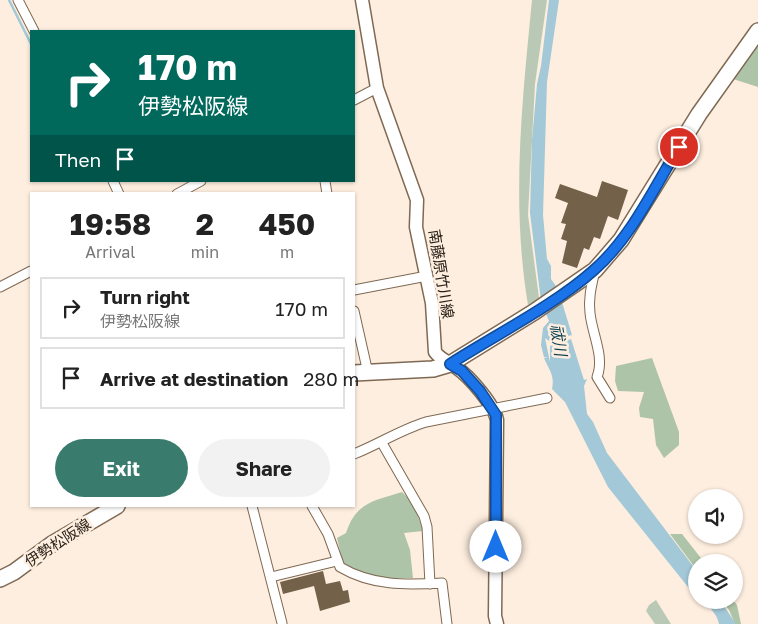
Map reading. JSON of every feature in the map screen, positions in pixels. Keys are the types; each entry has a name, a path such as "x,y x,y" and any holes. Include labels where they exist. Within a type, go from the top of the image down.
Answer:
{"main road":[{"name":"南藤原竹川線","path":"362,0 377,88 414,186 418,208 416,226 432,303 435,352 462,371 494,410"},
{"path":"361,373 433,369 450,364 534,312 595,270 621,240 699,114 758,31"},
{"path":"494,410 497,420 495,616 497,624"},
{"name":"伊勢松阪線","path":"0,579 52,544 115,507"}],"street":[{"path":"18,0 33,30"},
{"path":"355,99 377,88"},
{"path":"181,192 199,182"},
{"path":"595,270 589,312 601,367 597,377 610,398"},
{"path":"0,287 30,272"},
{"path":"355,290 427,276"},
{"path":"355,320 361,373"},
{"path":"355,454 382,443 406,428 426,422 547,398"},
{"path":"382,443 424,516 427,527 430,584"},
{"path":"252,507 282,623"},
{"path":"313,507 328,534 336,561 340,567 354,575 374,582 442,583 447,624"},
{"path":"271,577 336,561"}],"green space":[{"path":"532,0 547,0 535,84 528,215 539,298 528,305 520,229 519,191 522,114"},
{"path":"758,38 758,87 730,78"},
{"path":"652,358 679,432 679,445 664,458 656,445 653,419 640,417 639,408 644,392 618,391 615,381 616,366"},
{"path":"402,492 414,504 423,531 404,533 410,550 413,578 374,578 343,564 337,538 346,533 355,515 367,504"},
{"path":"670,534 682,534 698,554 688,554 688,558"},
{"path":"656,600 671,624 655,624 646,611 649,605"},
{"path":"738,609 741,624 735,624 729,610"}],"water":[{"path":"549,0 559,0 547,82 543,215 547,259 551,266 551,279 558,289 572,335 549,341 545,338 550,362 550,346 571,339 584,380 587,379 584,386 587,414 593,422 607,453 688,559 688,587 608,487 565,402 552,389 552,376 544,358 548,357 544,357 541,345 543,328 549,321 541,301 530,213 532,140 537,84"},
{"path":"726,609 736,624 719,624 712,610"}],"building":[{"path":"602,181 628,190 618,220 608,216 600,239 594,237 589,250 584,248 577,268 562,263 567,241 561,239 566,224 561,223 568,203 555,198 560,184 597,197"},
{"path":"323,571 326,584 340,581 343,591 348,590 350,602 320,611 314,586 283,594 280,582"}],"waterway":[{"path":"9,0 30,42"}],"route":[{"path":"496,547 496,415 480,391 462,371 450,364 534,312 595,270 621,240 679,147"}],"water label":[{"name":"祓川","path":"559,340"}]}
